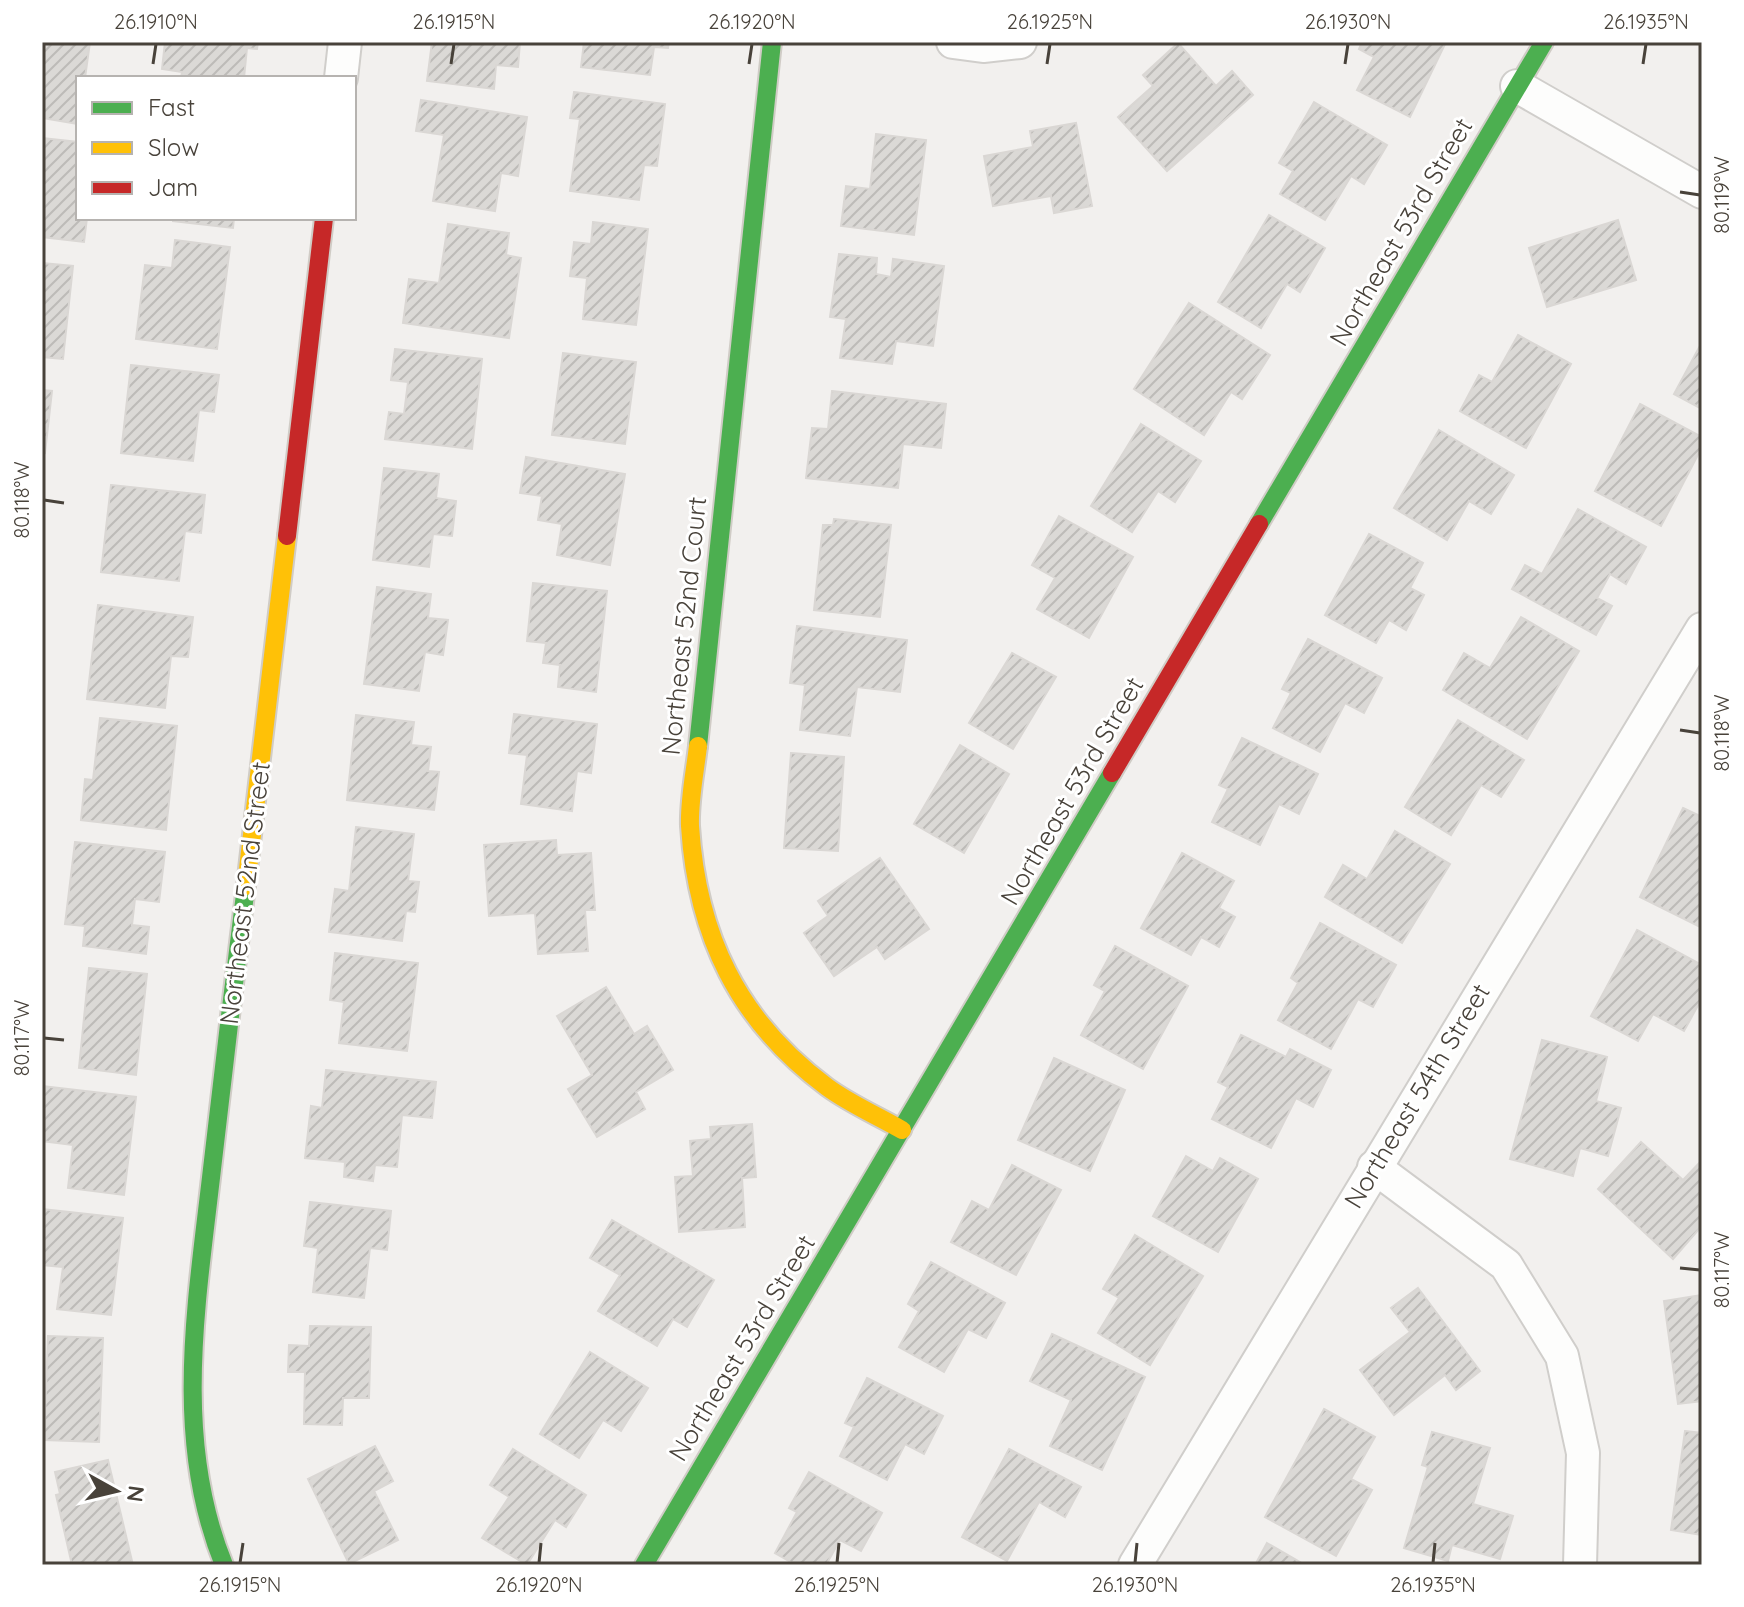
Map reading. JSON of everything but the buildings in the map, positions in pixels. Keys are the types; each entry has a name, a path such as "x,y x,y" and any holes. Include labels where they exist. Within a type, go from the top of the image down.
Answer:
{"street":[{"path":"341,76 345,42"},
{"name":"Northeast 52nd Court","path":"772,42 690,823 701,908 730,982 774,1040 828,1088 902,1130"},
{"path":"953,42 983,46 1020,42"},
{"name":"Northeast 53rd Street","path":"644,1565 1544,42"},
{"path":"1517,86 1702,192"},
{"name":"Northeast 52nd Street","path":"224,1565 215,1547 195,1461 192,1342 324,220"},
{"name":"Northeast 54th Street","path":"1135,1565 1702,629"},
{"path":"1374,1167 1506,1265 1562,1356 1583,1453 1580,1565"}],"traffic: fast":[{"path":"698,746 772,42"},
{"path":"1259,524 1544,42"},
{"path":"644,1565 1112,773"},
{"path":"224,1565 208,1517 198,1468 193,1419 193,1369 200,1269 246,886"}],"traffic: slow":[{"path":"246,886 287,536"},
{"path":"698,746 690,816 694,866 713,939 728,973 769,1034 796,1061 836,1093 902,1130"}],"traffic: jam":[{"path":"287,536 324,220"},
{"path":"1112,773 1259,524"}]}
